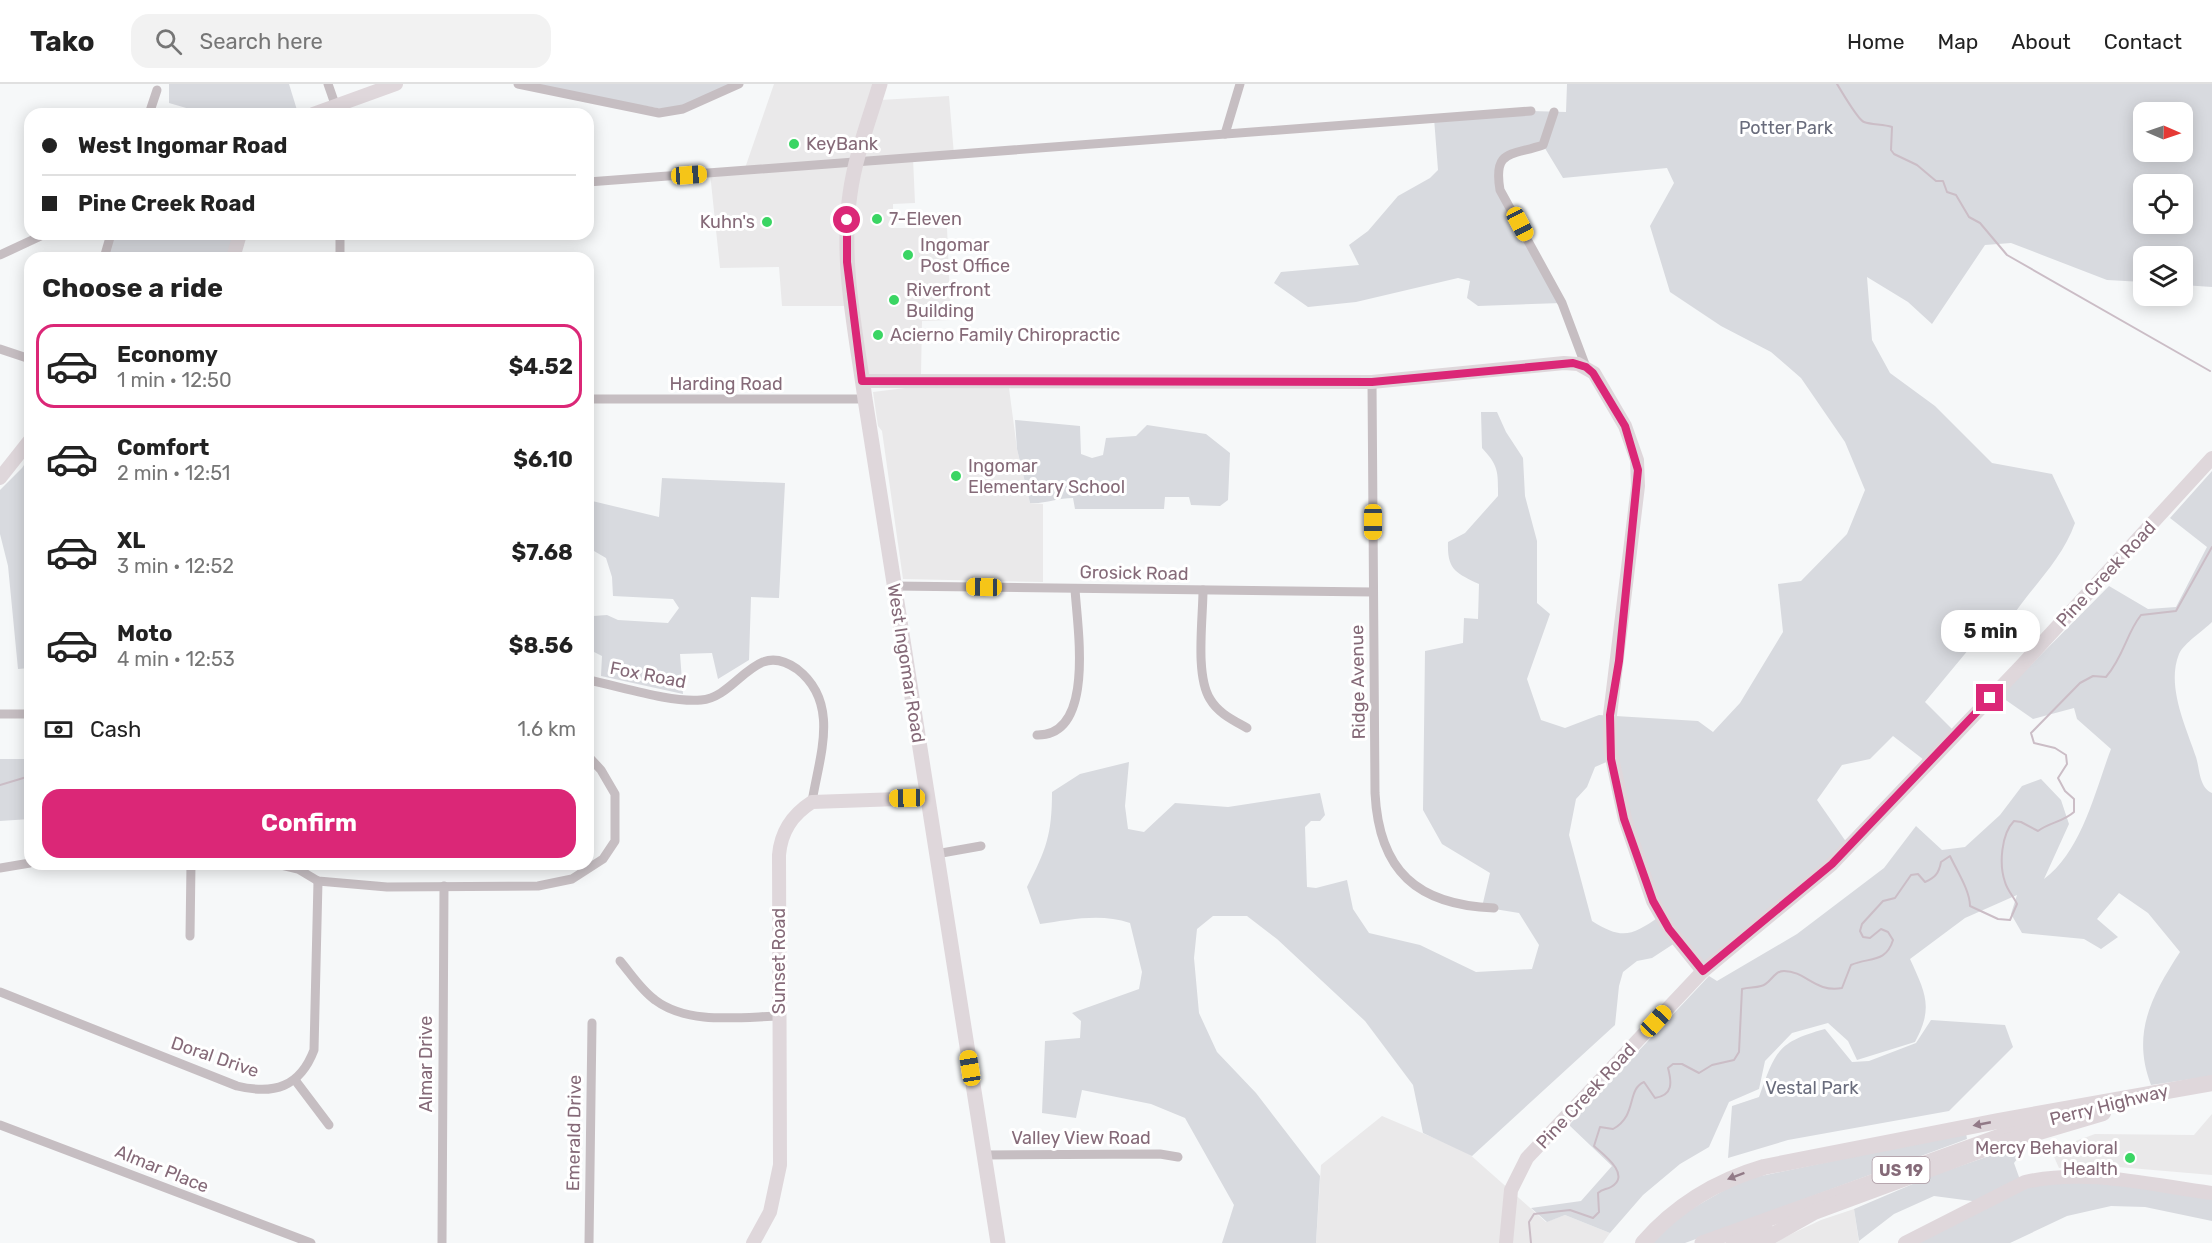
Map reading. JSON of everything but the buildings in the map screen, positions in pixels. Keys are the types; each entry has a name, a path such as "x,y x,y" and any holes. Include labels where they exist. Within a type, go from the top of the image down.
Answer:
{"highway":[{"name":"Perry Highway","path":"2102,1103 2212,1083"},
{"name":"Perry Highway","path":"1814,1212 2045,1128 2127,1107 2212,1094"},
{"path":"1643,1243 1670,1215 1692,1198 1716,1184 1752,1170 1803,1158 2102,1103"},
{"path":"1760,1243 1814,1212"}],"main road":[{"name":"West Ingomar Road","path":"880,84 856,163 850,195 846,243 862,381 998,1243"},
{"name":"Perry Highway","path":"1702,1243 1992,1137 2102,1103"},
{"name":"Perry Highway","path":"1733,1243 1814,1212"}],"street":[{"path":"328,84 335,104"},
{"path":"326,108 396,84"},
{"path":"518,84 659,113 682,109 739,84"},
{"path":"1225,134 1240,84"},
{"path":"152,108 157,90"},
{"path":"594,182 1531,111"},
{"path":"1554,112 1543,145 1510,154 1500,161 1496,170 1500,190 1562,303 1586,367 1600,382 1625,426 1638,470 1619,661 1610,715 1611,759 1624,819 1653,901 1669,929 1703,971"},
{"path":"0,255 32,240"},
{"path":"0,349 24,357"},
{"path":"862,381 1372,382 1564,363 1586,367"},
{"name":"Ridge Avenue","path":"1372,382 1375,793 1380,838 1395,865 1422,891 1460,905 1494,908"},
{"name":"Harding Road","path":"594,399 865,399"},
{"path":"0,478 24,448"},
{"name":"Pine Creek Road","path":"1506,1243 1511,1191 1524,1163 1703,971 1832,864 2022,665 2212,458"},
{"name":"Grosick Road","path":"894,586 1373,592"},
{"path":"1036,735 1050,732 1060,726 1075,705 1079,680 1075,589"},
{"path":"1203,590 1202,666 1207,693 1221,712 1247,728"},
{"name":"Fox Road","path":"594,681 661,695 703,700 723,691 763,662 772,660 787,662 810,681 823,710 824,733 812,802"},
{"path":"0,714 24,714"},
{"path":"594,762 602,770 615,794 615,841 603,859 594,865"},
{"path":"812,802 928,798"},
{"name":"Sunset Road","path":"753,1243 770,1212 777,1186 780,1153 780,844 790,821 812,802"},
{"path":"936,854 981,846"},
{"path":"0,868 24,865"},
{"path":"190,870 190,936"},
{"path":"301,870 318,881 387,887 538,886 572,879 586,870"},
{"path":"318,881 314,1050 308,1067 295,1080 328,1125"},
{"name":"Almar Drive","path":"442,1243 444,886"},
{"path":"620,962 648,994 672,1010 703,1016 779,1016"},
{"name":"Doral Drive","path":"0,992 237,1086 269,1090 295,1080"},
{"name":"Emerald Drive","path":"589,1243 592,1023"},
{"name":"Almar Place","path":"0,1125 311,1243"},
{"name":"Valley View Road","path":"984,1155 1160,1154 1178,1156"},
{"path":"1905,1243 2025,1182 2047,1177 2074,1176 2111,1179 2212,1193"}],"shaded area":[{"path":"774,84 880,84 852,181 852,306 782,306 779,267 720,268 710,173 744,171"},
{"path":"949,96 954,155 913,158 915,203 893,204 893,228 947,228 951,320 922,321 921,375 868,375 853,264 856,193 864,153 880,100"},
{"name":"Ingomar Elementary School","path":"913,387 1009,388 1017,449 1030,503 1043,504 1043,582 903,579 882,431 878,426 873,392"},
{"path":"2212,1114 2212,1175 2083,1164 2059,1168 2051,1150 2095,1134 2194,1135"},
{"path":"1382,1116 1467,1152 1546,1222 1565,1215 1610,1233 1603,1243 1316,1243 1321,1165"},
{"path":"1854,1209 1859,1243 1772,1243 1821,1220"}],"green space":[{"path":"169,84 289,84 296,108 186,108 169,103"},
{"path":"518,84 739,84 674,111"},
{"name":"Potter Park","path":"1567,84 2212,84 2212,287 2193,286 2193,246 2133,246 2133,281 2107,280 2011,243 1985,245 1932,324 1908,302 1867,277 1872,340 1890,373 1935,406 1992,463 2052,474 2075,523 2059,554 2017,609 1999,639 1969,649 1925,702 1953,730 1924,760 1893,736 1870,759 1842,765 1817,800 1849,846 1703,971 1678,941 1652,958 1637,961 1623,972 1619,986 1615,1025 1472,1156 1423,1133 1413,1085 1365,1021 1277,939 1247,916 1213,916 1197,929 1194,958 1199,1013 1217,1052 1256,1093 1320,1176 1316,1243 1222,1243 1234,1205 1185,1118 1151,1104 1082,1090 1076,1118 1042,1113 1045,1041 1080,1038 1081,1021 1072,1013 1139,989 1142,972 1130,923 1096,918 1040,924 1027,887 1047,842 1052,792 1080,774 1129,762 1125,806 1128,829 1144,832 1175,803 1228,807 1320,793 1325,815 1320,821 1311,821 1305,827 1307,887 1316,888 1347,880 1353,909 1369,933 1420,945 1476,972 1532,969 1539,945 1519,913 1482,907 1490,873 1442,844 1423,810 1425,651 1463,643 1464,618 1478,619 1479,584 1464,577 1451,565 1448,542 1465,533 1498,496 1496,470 1492,460 1482,448 1481,412 1497,412 1506,432 1523,458 1525,496 1537,541 1537,603 1550,614 1527,679 1541,720 1565,728 1599,715 1698,721 1713,732 1740,703 1783,632 1778,584 1801,581 1847,534 1865,490 1845,442 1801,378 1771,352 1721,326 1670,292 1650,226 1674,183 1667,168 1563,178 1543,145 1500,161 1500,190 1562,303 1478,306 1467,298 1470,281 1458,278 1356,302 1308,307 1274,283 1281,272 1359,265 1349,245 1368,231 1398,196 1430,178 1438,170 1434,118 1531,111 1566,112","holes":["1611,760 1660,916 1642,928 1627,933 1611,931 1592,921 1569,835 1576,799 1587,787 1595,767"]},
{"path":"109,240 238,240 235,252 106,252"},
{"path":"1015,420 1080,426 1081,454 1092,458 1103,455 1106,438 1136,436 1147,425 1206,434 1230,453 1228,500 1220,506 1191,505 1189,497 1165,497 1164,509 1075,509 1073,498 1030,503 1017,449"},
{"path":"24,465 24,668 18,669 8,566 0,534 0,490"},
{"path":"2212,471 2212,622 2181,650 2175,679 2179,706 2201,778 2205,787 2212,793 2212,1076 2151,1085 2145,1066 2144,1031 2153,999 2180,952 2148,913 2119,893 2097,919 2118,937 2101,949 2084,939 2022,933 2011,914 2017,895 1965,918 1910,959 1920,981 1926,1009 1921,1030 1915,1042 1857,1060 1848,1041 1828,1023 1792,1033 1765,1061 1759,1089 1729,1102 1709,1147 1680,1164 1643,1195 1610,1233 1565,1215 1547,1222 1531,1208 1581,1201 1612,1166 1569,1125 1709,976 1717,981 1797,934 1884,868 1916,826 1942,850 1965,847 2000,815 2022,786 2041,779 2061,800 2069,824 2044,879 2057,867 2078,837 2111,749 2077,719 2074,708 2033,719 2000,696 2109,586 2148,609 2176,607 2207,547 2170,518"},
{"path":"662,478 785,483 779,598 751,597 749,660 718,679 712,653 680,654 683,694 601,676 602,656 594,652 594,616 607,615 618,620 668,623 679,608 673,599 613,596 612,577 606,558 594,551 594,501 659,517"},
{"path":"0,759 24,759 24,819 0,821"},
{"name":"Vestal Park","path":"1931,1020 2005,1025 2013,1047 1949,1111 1788,1140 1728,1158 1732,1106 1759,1097 1774,1059 1787,1044 1825,1029 1852,1062 1869,1061 1916,1043"},
{"path":"1966,1133 1967,1139 1685,1243 1650,1243 1674,1219 1742,1180"},
{"path":"2030,1142 2014,1163 2019,1177 2025,1182 2047,1177 2212,1193 2212,1221 2145,1207 2111,1206 2067,1216 2010,1243 1905,1243 1973,1208 1972,1201 1934,1196 1894,1214 1859,1241 1854,1209 1934,1175"}],"waterway":[{"path":"1837,84 1861,120 1892,127 1891,150 1894,154 1917,165 1936,181 1943,181 1947,192 1956,195 1969,217 1980,223 2007,255 2210,371"},
{"path":"1531,1243 1529,1222 1534,1214 1570,1210 1593,1218 1599,1212 1598,1193 1611,1187 1617,1182 1618,1177 1614,1165 1594,1146 1600,1127 1613,1129 1621,1123 1626,1117 1639,1086 1644,1082 1655,1098 1665,1094 1670,1088 1668,1068 1673,1064 1682,1064 1699,1073 1712,1065 1734,1060 1739,1052 1742,989 1764,985 1777,973 1784,971 1799,974 1818,985 1833,989 1842,988 1851,965 1882,956 1893,940 1888,932 1881,929 1870,938 1863,937 1860,931 1862,924 1883,901 1895,898 1911,875 1918,874 1925,882 1936,875 1941,862 1950,856 1966,888 1970,906 1998,919 2010,920 2017,904 2006,885 2002,859 2002,850 2010,827 2014,821 2038,831 2074,812 2074,799 2065,791 2058,778 2067,764 2066,755 2055,748 2034,743 2031,733 2080,683 2093,676 2106,677 2141,615 2176,611 2212,547"},
{"path":"0,785 24,778"}],"place":[{"name":"KeyBank","path":"794,144"},
{"name":"7-Eleven","path":"877,219"},
{"name":"Kuhn's","path":"767,222"},
{"name":"Ingomar Post Office","path":"908,255"},
{"name":"Riverfront Building","path":"894,300"},
{"name":"Acierno Family Chiropractic","path":"878,335"},
{"name":"Ingomar Elementary School","path":"956,476"},
{"name":"Mercy Behavioral Health","path":"2130,1158"}],"route":[{"path":"847,220 847,262 862,381 1372,382 1573,363 1586,367 1593,373 1625,426 1634,449 1638,470 1619,661 1610,715 1611,759 1624,819 1653,901 1669,929 1703,971 1832,864 1990,698"}]}
